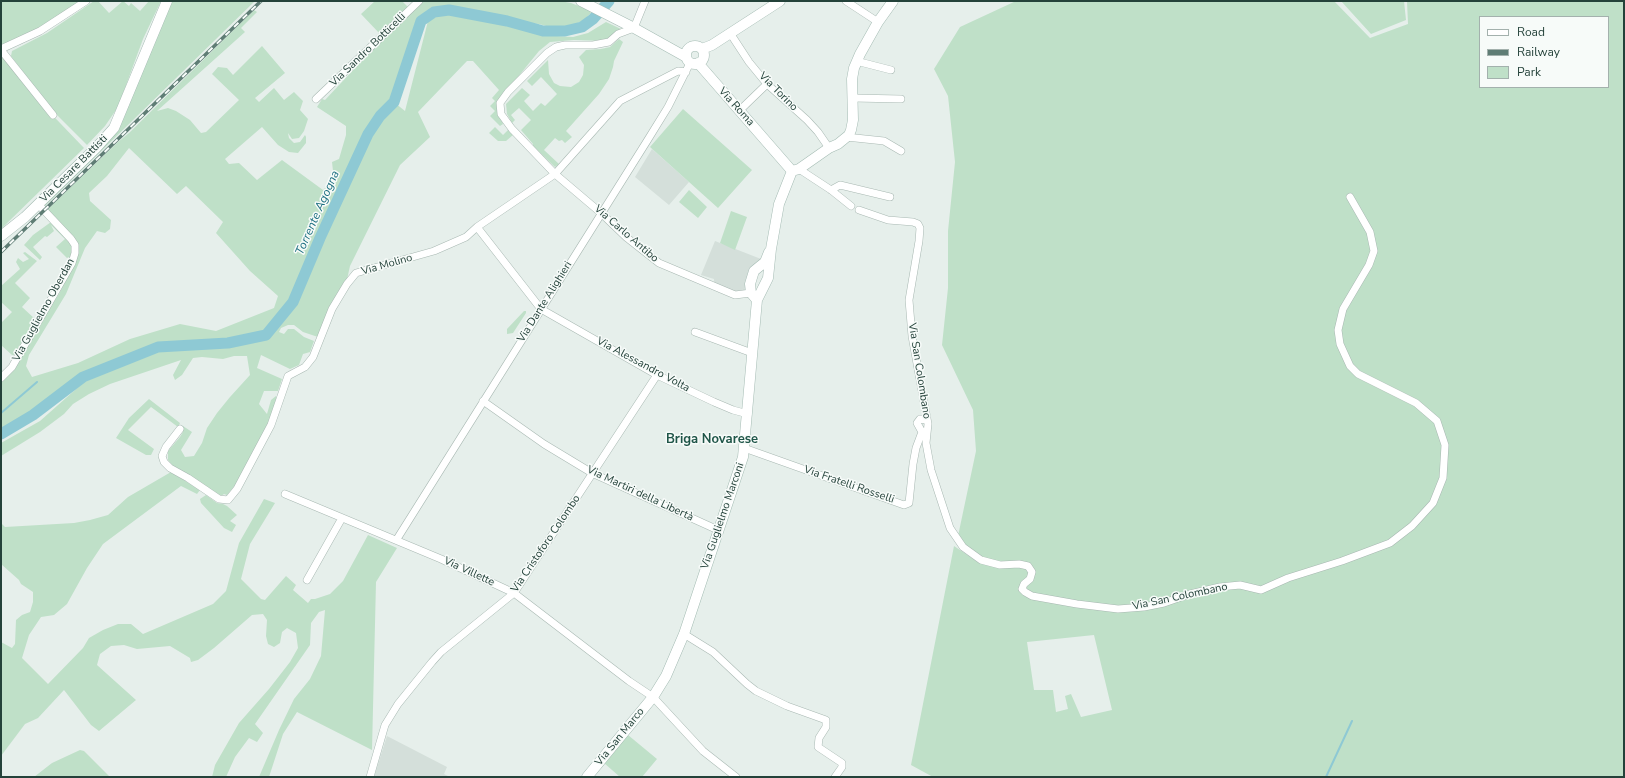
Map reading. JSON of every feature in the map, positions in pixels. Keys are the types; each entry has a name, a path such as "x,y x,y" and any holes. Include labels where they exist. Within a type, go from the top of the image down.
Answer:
{"street":[{"path":"53,115 1,50 40,31 86,1"},
{"name":"Via Cesare Battisti","path":"1,236 38,204 96,148 114,128 167,1"},
{"name":"Via Sandro Botticelli","path":"316,99 419,1"},
{"path":"630,25 645,1"},
{"path":"706,49 693,46 689,61 702,61 706,49 780,1"},
{"path":"846,1 878,22"},
{"path":"851,206 831,190 796,170 829,148 838,144 852,130 852,79 856,61 878,22 893,1"},
{"name":"Via Roma","path":"585,2 676,50 689,61 739,111 774,150 796,170"},
{"name":"Via Carlo Antibo","path":"630,25 609,42 565,45 556,47 547,53 508,92 500,103 501,114 505,121 555,174 602,213 626,237 659,263 735,295 754,296"},
{"name":"Via Torino","path":"730,33 749,62 767,84 807,120 818,132 829,148"},
{"name":"Via Molino","path":"180,429 162,456 164,462 170,468 219,499 228,500 237,489 271,425 288,376 305,367 313,357 332,309 347,284 356,273 434,251 466,237 477,227 555,174 620,101 678,71 689,61"},
{"name":"Via Dante Alighieri","path":"396,540 668,107 689,61"},
{"path":"856,61 891,70"},
{"path":"739,111 767,84"},
{"path":"853,98 901,99"},
{"path":"846,137 884,140 901,151"},
{"name":"Via Guglielmo Marconi","path":"754,296 768,278 771,249 779,204 796,170"},
{"path":"831,190 840,185 890,197"},
{"name":"Via San Colombano","path":"859,210 888,220 913,222 918,224 920,228 910,300 912,336 927,420 926,443 931,470 950,528 963,547 981,560 1000,565 1019,564 1028,566 1032,572 1030,579 1024,584 1022,589 1032,596 1118,609 1144,607 1164,603 1190,594 1240,585 1261,590 1288,578 1342,561 1390,543 1412,526 1433,504 1443,478 1445,445 1437,421 1416,403 1358,374 1350,366 1340,344 1338,330 1343,309 1369,265 1374,251 1370,232 1350,197"},
{"name":"Via Guglielmo Oberdan","path":"1,378 12,367 72,263 75,253 74,245 71,239 38,204"},
{"path":"477,227 541,310"},
{"name":"Via Guglielmo Marconi","path":"653,697 666,676 684,634 743,457 748,414 752,352 754,296 750,284 754,271 765,262 771,249"},
{"name":"Via Alessandro Volta","path":"541,310 658,375 714,402 733,410 748,414"},
{"path":"695,332 752,352"},
{"name":"Via Cristoforo Colombo","path":"370,777 385,725 398,704 441,652 514,593 658,375"},
{"name":"Via Martiri della Libertà","path":"483,401 544,444 592,473 718,530"},
{"name":"Via Fratelli Rosselli","path":"744,448 904,505 909,503 913,464 916,448 922,432 917,423 920,419 927,420"},
{"name":"Via Villette","path":"285,494 441,559 514,593 629,681 653,697 703,751 736,777"},
{"path":"307,580 342,518"},
{"path":"684,634 713,652 756,691 787,706 826,720 826,727 819,738 818,747 842,763 842,767 835,777"},
{"name":"Via San Marco","path":"587,777 653,697"}],"shaded area":[{"path":"652,149 689,182 669,205 635,177"},
{"path":"715,241 761,259 744,291 737,292 714,283 714,279 701,275"},
{"path":"387,736 447,767 444,774 450,777 374,777"}],"green space":[{"path":"1,1 86,1 40,31 1,49"},
{"path":"94,1 98,1 109,13 123,1 129,6 131,3 140,11 149,1 161,1 143,39 118,107 105,126 87,145 52,110 11,56 12,51 47,33"},
{"path":"170,1 255,1 44,207 42,204 99,149"},
{"path":"375,1 402,1 408,7 380,34 361,14"},
{"path":"422,1 560,1 571,3 589,10 591,13 583,21 557,29 539,24 516,22 448,9 433,11 421,21 392,101 379,115 368,133 319,238 292,302 265,334 227,342 157,346 82,377 38,417 1,436 1,379 59,294 67,277 77,247 47,210 129,133 254,10 257,12 241,28 245,32 157,111 168,108 176,111 190,120 201,133 206,132 239,100 212,74 218,67 227,68 233,75 262,46 285,73 255,98 259,102 274,88 284,100 294,92 303,101 300,110 308,119 304,131 299,138 292,139 288,133 289,138 294,143 300,142 305,135 306,143 298,153 289,152 278,145 262,127 225,159 229,164 239,163 257,180 282,160 323,190 330,183 333,171 332,162 339,159 346,135 346,126 317,107 322,99 325,100 355,68 354,66 377,44 379,44","holes":["129,148 177,194 186,186 223,222 216,233 250,271 278,296 274,308 216,331 180,324 130,339 78,363 32,377 26,366 29,355 66,294 85,248 97,231 105,233 110,229 111,220 90,201 89,193 107,176"]},
{"path":"1016,1 1334,1 1370,38 1408,24 1407,1 1624,1 1624,777 933,777 911,765 954,546 978,562 999,566 1027,567 1030,572 1029,579 1024,583 1021,589 1025,593 1039,600 1091,608 1092,604 1042,596 1026,591 1024,588 1025,585 1032,580 1033,571 1028,566 1019,563 1000,563 981,559 966,546 958,536 976,451 973,410 942,345 948,288 948,231 955,162 948,96 934,69 960,27","holes":["1094,635 1112,710 1081,717 1071,694 1065,696 1068,709 1056,712 1053,690 1034,690 1027,642"]},
{"path":"1341,1 1404,1 1406,20 1371,34"},
{"path":"441,13 462,15 506,23 529,32 557,36 573,37 588,33 606,22 621,29 605,41 574,40 550,42 539,51 500,99 499,114 503,124 500,126 490,116 495,111 490,106 495,101 492,98 499,90 473,61 467,61 418,112 430,137 400,165 350,266 346,284 318,337 303,332 294,325 288,325 281,328 279,332 284,334 288,329 294,329 304,337 314,341 310,352 303,354 299,365 290,369 261,355 257,368 282,379 278,391 264,391 259,404 267,414 271,400 276,396 277,401 266,430 236,484 227,495 224,494 221,496 216,494 172,465 168,460 168,451 183,432 181,428 183,426 192,432 181,450 185,457 194,456 202,443 207,428 217,413 250,375 247,356 234,356 223,359 202,357 193,358 182,375 175,380 173,375 181,360 110,384 73,404 64,414 40,432 1,456 1,443 40,421 84,382 134,359 159,350 228,348 267,336 294,303 369,134 381,117 395,103 405,111 428,21"},
{"path":"619,39 623,42 614,61 609,79 599,94 566,131 572,137 565,143 562,140 559,141 555,138 544,150 559,164 555,167 533,146 521,130 531,120 519,108 511,115 515,120 512,123 507,114 506,104 522,88 530,95 524,101 533,111 541,103 545,106 557,94 541,77 532,86 527,81 548,60 549,74 554,83 560,86 571,87 579,82 583,75 584,65 579,57 586,50 610,47"},
{"path":"1,55 37,99 84,148 1,229"},
{"path":"683,109 752,170 718,208 650,147"},
{"path":"495,127 503,135 508,130 513,135 506,141 498,141 489,133"},
{"path":"689,190 707,207 698,218 679,202"},
{"path":"731,211 747,217 735,250 720,243"},
{"path":"51,222 73,246 71,258 67,258 56,247 65,239 51,225 54,231 47,237 45,236 33,247 42,257 40,260 24,245 33,235"},
{"path":"25,252 37,261 15,283 30,298 22,307 35,319 15,355 12,355 1,345 1,323 12,312 1,302 1,286 20,269 16,262 18,258 23,262 29,259 23,253"},
{"path":"524,311 526,311 526,313 513,333 507,334 507,329"},
{"path":"149,399 180,423 178,427 151,407 128,430 154,449 151,455 146,455 116,438 129,418"},
{"path":"171,472 200,490 197,494 181,486 103,544 87,568 67,604 54,615 41,617 29,635 22,658 48,684 83,648 89,638 103,630 118,624 131,624 143,634 213,604 226,591 239,543 264,499 275,503 250,544 241,579 261,599 265,600 286,576 296,585 293,590 308,603 311,599 330,594 343,581 368,535 397,548 376,582 372,750 297,712 283,734 269,777 259,777 294,699 310,679 321,656 325,610 319,612 311,623 310,645 255,724 263,733 257,742 249,738 235,757 226,777 212,777 215,765 239,723 269,689 290,662 298,648 296,633 287,628 282,632 280,643 274,647 268,644 266,636 267,620 263,614 252,615 214,648 198,660 191,662 190,658 170,646 137,649 124,645 111,646 100,654 97,665 136,700 99,731 91,725 64,690 38,718 25,724 1,756 1,642 12,648 15,644 16,620 22,615 30,612 33,602 33,592 21,584 19,580 1,564 1,523 5,527 74,523 108,515 128,497"},
{"path":"206,495 217,503 227,506 237,515 230,521 236,525 232,532 224,528 201,503 200,499"},
{"path":"628,735 657,759 642,777 620,777 604,763"},
{"path":"80,750 84,751 110,777 34,777 52,763"}],"waterway":[{"name":"Torrente Agogna","path":"1,434 33,415 83,377 158,347 228,343 266,335 293,302 320,238 368,134 380,116 394,102 421,21 434,12 449,10 507,21 543,31 565,31 582,27 593,19 609,1"},
{"path":"1,413 37,382"},
{"path":"1326,777 1352,721"}],"railway":[{"path":"1,252 261,1"}],"district":[{"name":"Briga Novarese","path":"712,440"}]}
